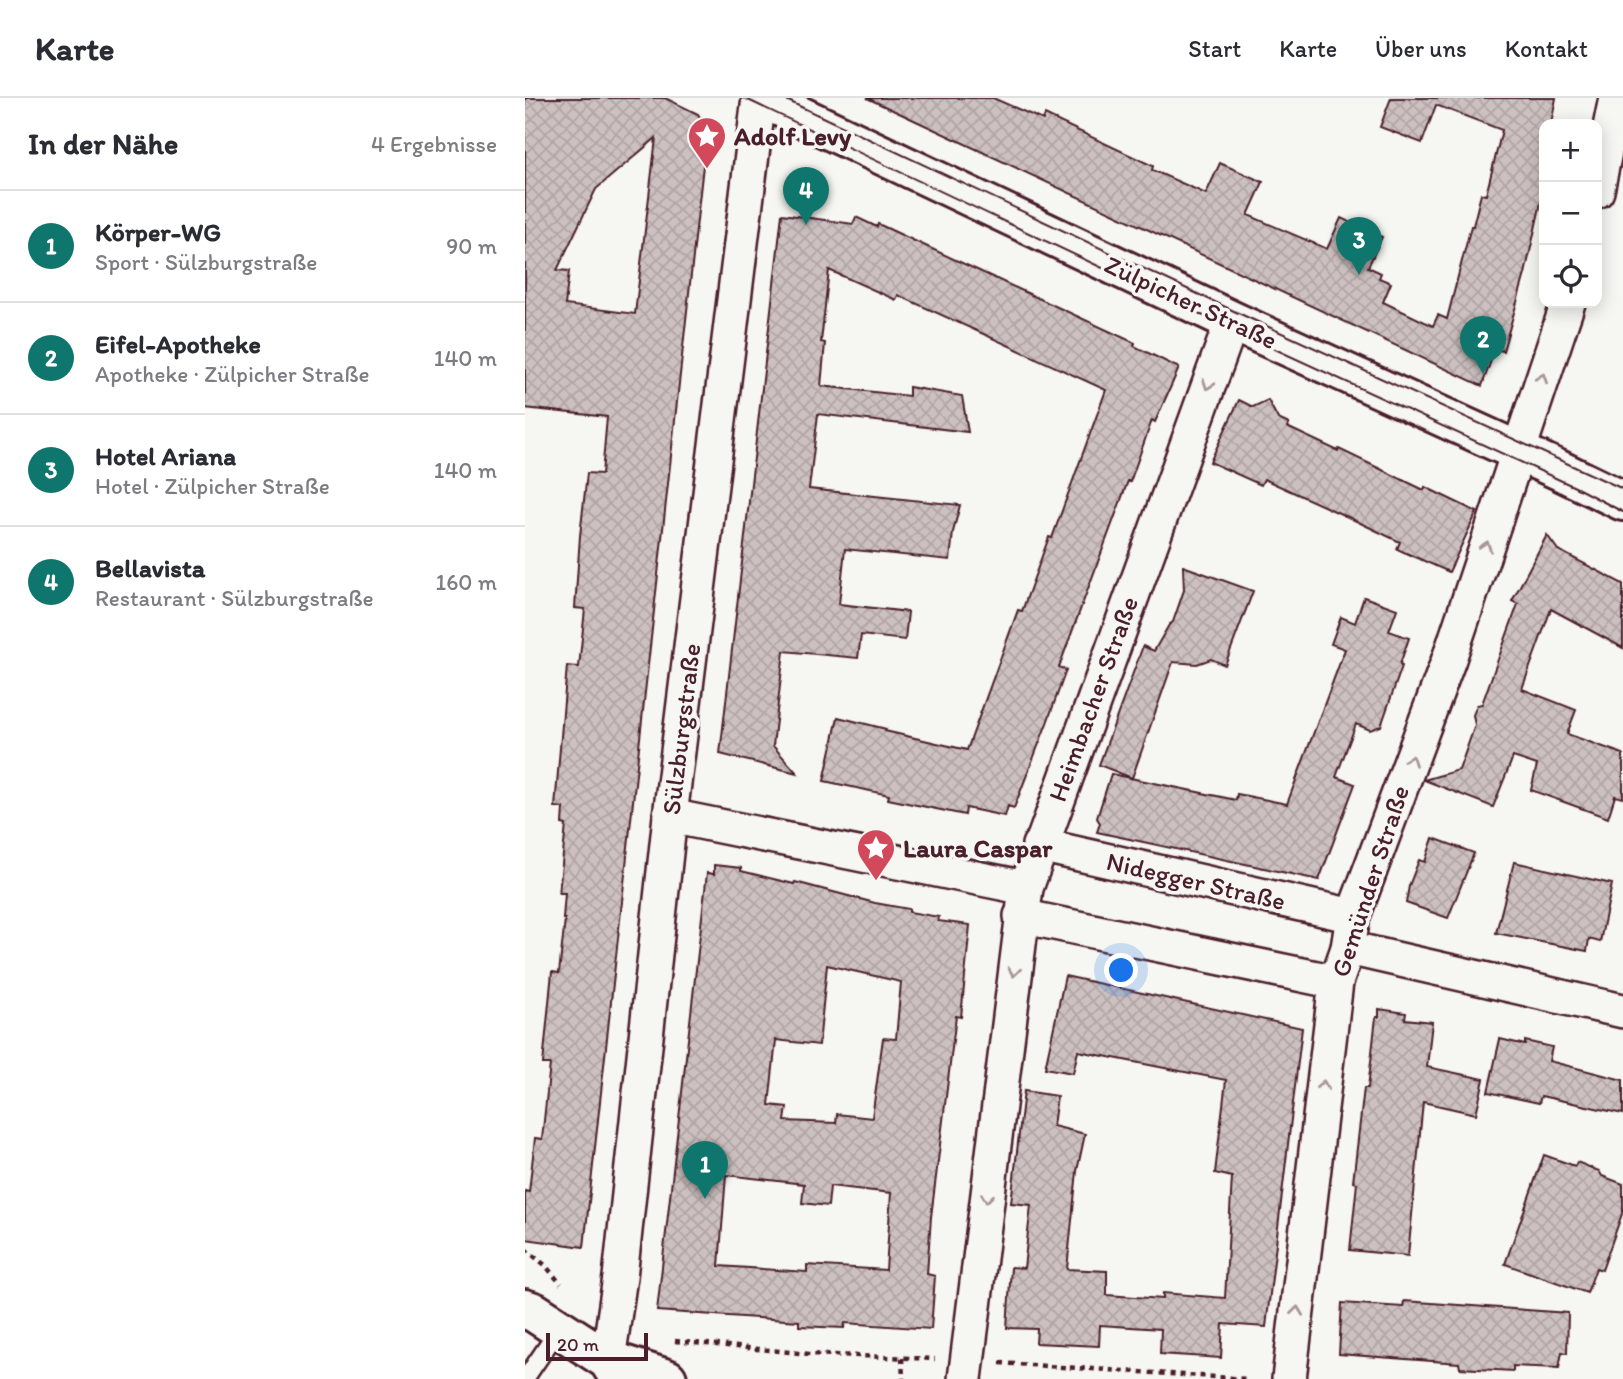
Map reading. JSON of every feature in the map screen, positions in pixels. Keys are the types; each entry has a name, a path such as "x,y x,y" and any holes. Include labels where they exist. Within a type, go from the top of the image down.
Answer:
{"street":[{"name":"Zülpicher Straße","path":"760,98 1232,321 1519,447 1623,501"},
{"name":"Sülzburgstraße","path":"614,1369 622,1264 670,816 760,98"},
{"path":"1599,182 1616,98"},
{"name":"Gemünder Straße","path":"1289,1379 1336,982 1348,948 1353,916 1448,659 1566,308"},
{"name":"Heimbacher Straße","path":"965,1379 1023,902 1039,845 1232,321"},
{"path":"670,816 1336,982"},
{"name":"Nidegger Straße","path":"1039,845 1353,916"},
{"path":"1348,948 1623,1011"},
{"path":"534,1315 614,1369 667,1379"}],"lane":[{"path":"525,1378 534,1315"}],"path":[{"path":"525,1249 545,1265 567,1292"},
{"path":"902,1358 903,1379"}],"building":[{"path":"525,98 665,98 698,114 707,129 584,1247 525,1239 525,1191 529,1192 535,1138 542,1139 550,1064 543,1064 552,972 559,973 565,919 565,893 559,893 566,825 562,824 563,808 555,807 567,666 579,667 585,609 575,608 580,536 587,473 602,474 607,417 525,408","holes":["656,138 635,314 565,305 569,271 557,270 596,189"]},
{"path":"867,98 993,98 1043,120 1045,115 1153,166 1152,170 1206,194 1220,163 1263,182 1248,215 1327,249 1341,218 1382,237 1368,267 1381,273 1379,278 1391,283 1383,302 1433,326 1438,315 1447,319 1471,226 1481,194 1486,195 1502,130 1436,105 1422,143 1380,127 1391,98 1556,98 1552,119 1539,119 1539,211 1525,274 1503,351 1495,349 1482,386"},
{"path":"782,214 853,224 856,217 877,227 878,224 1135,343 1134,346 1179,368 1155,422 1152,420 1130,482 1128,481 1059,667 1066,670 1047,723 1014,808 1008,806 1005,816 966,808 965,815 888,799 889,795 824,781 838,717 967,750 1018,610 1022,611 1049,537 1052,538 1106,390 898,295 896,300 829,270 821,342 825,343 821,386 909,396 909,387 962,396 968,432 818,414 809,489 960,505 950,560 845,549 839,604 908,612 905,640 861,635 858,658 784,651 773,746 797,773 720,754"},
{"path":"1239,400 1253,407 1268,400 1278,419 1289,424 1287,427 1477,512 1449,572 1397,549 1400,542 1350,518 1264,479 1261,485 1210,462"},
{"path":"1547,535 1558,550 1623,584 1623,648 1551,609 1522,689 1576,710 1567,734 1623,754 1623,798 1615,796 1608,818 1531,790 1537,765 1513,757 1493,807 1424,780 1459,770 1475,725 1473,715 1477,705 1482,704 1518,604 1512,601"},
{"path":"1183,566 1253,591 1225,665 1211,659 1197,664 1173,662 1132,778 1099,765 1143,646 1154,651 1173,622 1184,590"},
{"path":"1364,597 1397,609 1389,631 1409,638 1381,726 1370,730 1356,724 1336,777 1355,784 1319,880 1097,832 1100,823 1097,818 1111,774 1236,800 1237,794 1287,804 1345,649 1331,644 1341,617 1355,623"},
{"path":"1433,838 1474,853 1448,918 1406,903 1419,860 1425,862"},
{"path":"1514,862 1612,884 1600,942 1589,939 1587,951 1496,933"},
{"path":"714,865 741,868 741,871 939,917 938,921 970,925 961,1017 956,1016 931,1217 927,1274 935,1276 931,1329 845,1323 844,1328 799,1326 799,1321 657,1311 707,873 714,874","holes":["827,965 901,982 896,1039 883,1038 872,1118 837,1114 836,1123 785,1121 787,1107 769,1105 776,1040 819,1045","726,1175 804,1184 802,1203 828,1206 830,1186 891,1193 886,1270 807,1265 807,1272 719,1266"]},
{"path":"1065,976 1302,1028 1266,1327 1223,1324 1221,1358 1160,1354 1161,1329 1100,1325 1099,1346 1036,1343 1037,1329 1007,1328 1011,1267 1024,1268 1031,1205 1011,1203 1024,1091 1057,1096 1053,1126 1085,1134 1077,1171 1067,1269 1107,1271 1107,1295 1163,1299 1163,1293 1225,1298 1232,1177 1215,1173 1226,1080 1078,1051 1073,1073 1045,1068"},
{"path":"1379,1009 1406,1013 1405,1019 1432,1022 1427,1067 1484,1079 1476,1114 1423,1102 1408,1256 1350,1250 1357,1183 1353,1182 1364,1088 1368,1088"},
{"path":"1500,1039 1525,1045 1525,1041 1552,1047 1549,1061 1623,1080 1623,1114 1541,1096 1539,1103 1488,1092"},
{"path":"1544,1155 1575,1166 1577,1162 1623,1184 1623,1211 1602,1270 1596,1268 1587,1293 1505,1264"},
{"path":"1404,1301 1568,1313 1567,1353 1562,1352 1559,1368 1513,1366 1513,1371 1460,1368 1459,1363 1339,1354 1342,1303 1403,1307"}],"tram line":[{"path":"744,98 1229,328 1575,487 1623,512"},
{"path":"782,98 1236,312 1623,489"}],"place":[{"name":"Adolf Levy","path":"707,170"},
{"name":"Bellavista","path":"806,225"},
{"name":"Hotel Ariana","path":"1359,275"},
{"name":"Eifel-Apotheke","path":"1483,374"},
{"name":"Laura Caspar","path":"876,882"},
{"name":"Körper-WG","path":"705,1199"}]}
